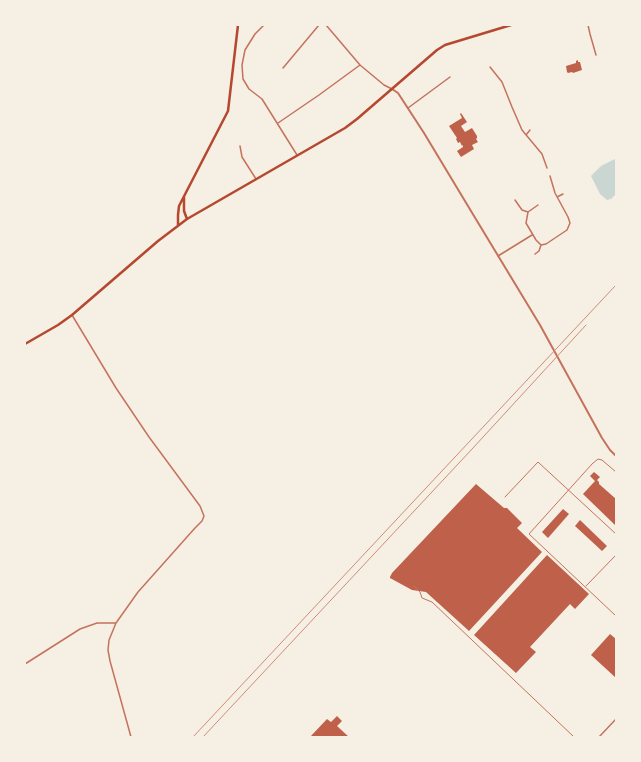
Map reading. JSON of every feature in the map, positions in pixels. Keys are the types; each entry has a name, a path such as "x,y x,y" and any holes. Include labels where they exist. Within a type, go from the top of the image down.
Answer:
{"main road":[{"path":"178,225 179,206 228,111 238,25"},
{"path":"25,344 58,325 187,218 345,128 431,54 445,46 511,25"},
{"path":"184,197 184,211 187,218"}],"street":[{"path":"264,25 255,34 244,50 242,65 243,79 249,89 262,100 297,155"},
{"path":"283,68 319,25"},
{"path":"326,25 360,65 384,85 398,93 524,297 602,438 616,456"},
{"path":"588,25 596,55"},
{"path":"278,123 360,65"},
{"path":"490,67 502,82 522,130 533,141 542,154 547,168"},
{"path":"408,108 450,77"},
{"path":"526,135 530,130"},
{"path":"240,146 242,157 256,179"},
{"path":"541,245 546,244 567,230 570,224 568,217 555,193 550,176"},
{"path":"558,198 563,194"},
{"path":"515,200 522,210 528,212"},
{"path":"538,205 528,212 526,223 536,240 541,245"},
{"path":"498,256 533,235"},
{"path":"535,254 541,248 541,245"},
{"path":"72,314 116,388 149,437 200,506 204,516 202,521 138,592 116,623 108,640 110,661 131,737"},
{"path":"25,664 80,629 97,623 116,623"},
{"path":"600,737 616,719"}],"lane":[{"path":"616,472 602,460 598,459 529,534 616,616"},
{"path":"505,497 538,462 616,534"},
{"path":"586,587 616,555"},
{"path":"414,586 420,592 422,598 432,602 574,737"}],"shaded area":[{"path":"615,159 616,194 611,199 607,200 600,194 591,176 601,166"}],"building":[{"path":"578,60 582,70 568,73 566,66 576,63"},
{"path":"461,113 467,122 461,126 465,132 472,128 477,136 476,139 478,142 472,145 474,149 461,157 457,151 463,147 463,145 462,146 460,142 458,143 457,138 449,126 462,118"},
{"path":"594,472 600,477 597,480 599,484 616,499 616,526 583,494 595,481 590,476"},
{"path":"476,484 504,508 507,508 522,523 517,528 542,552 469,631 426,592 412,590 390,577 392,573"},
{"path":"563,509 569,514 548,538 542,532"},
{"path":"580,520 607,546 602,551 575,526"},
{"path":"547,555 589,594 575,609 570,604 530,647 536,652 516,673 474,635"},
{"path":"610,634 616,639 616,678 591,655"},
{"path":"337,716 342,721 337,726 349,737 310,737 327,719 331,722"}],"railway":[{"path":"193,737 616,285"},
{"path":"203,737 586,325"}]}
